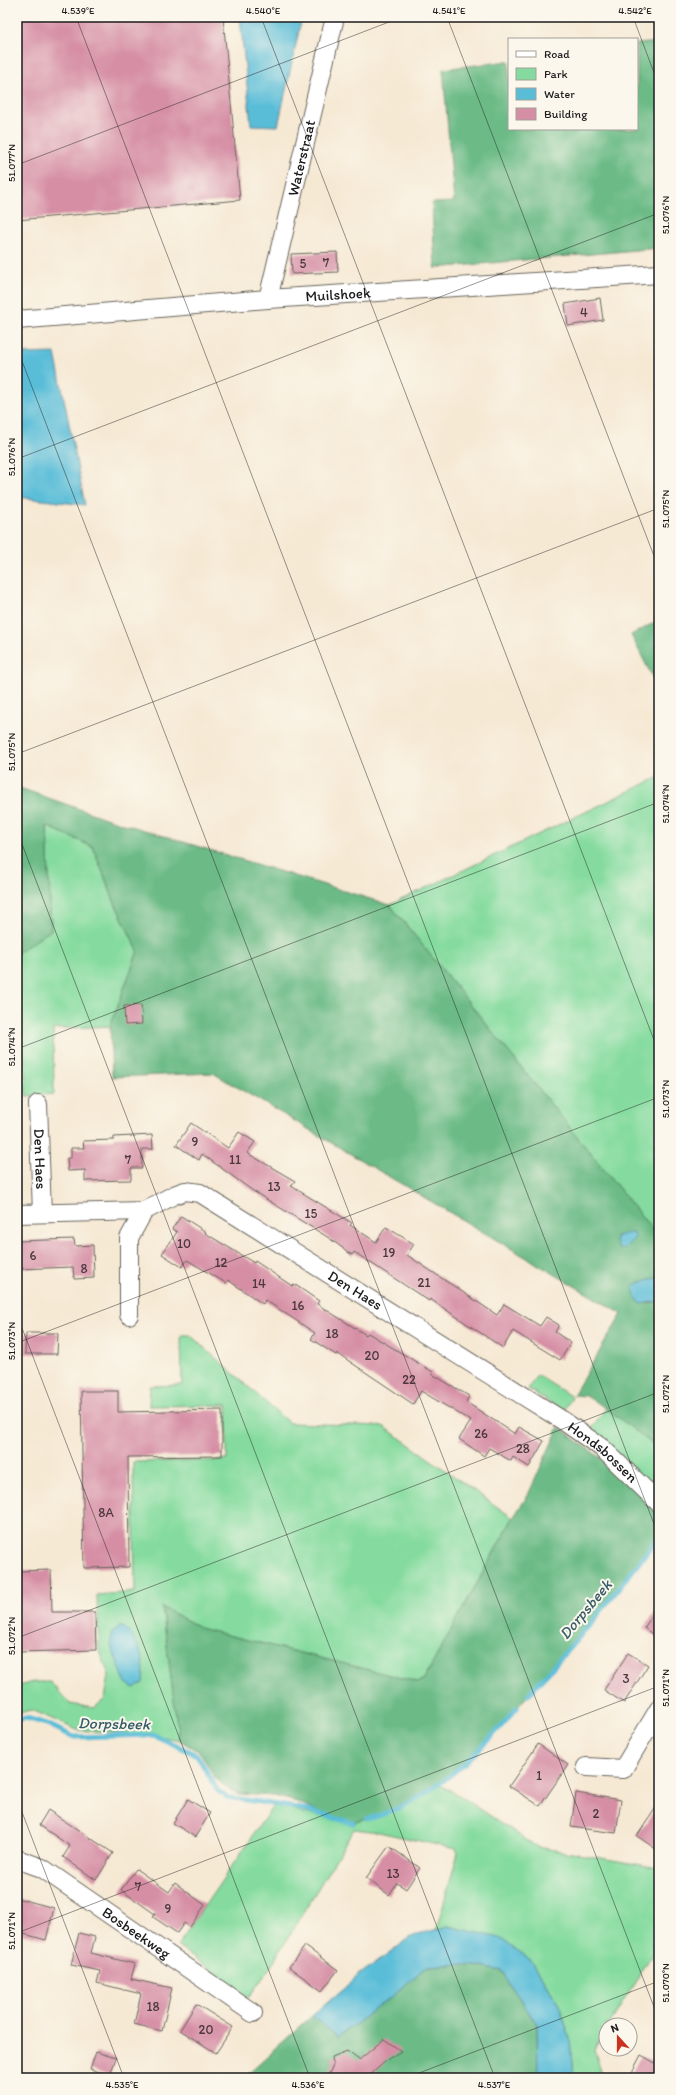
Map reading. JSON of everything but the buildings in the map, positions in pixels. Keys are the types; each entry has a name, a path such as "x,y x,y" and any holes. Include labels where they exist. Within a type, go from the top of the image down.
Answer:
{"street":[{"name":"Waterstraat","path":"268,299 336,17"},
{"name":"Muilshoek","path":"17,320 268,299 659,274"},
{"name":"Den Haes","path":"38,1104 42,1213"},
{"name":"Den Haes","path":"17,1214 144,1211 174,1195 185,1191 200,1193 562,1420"},
{"path":"129,1314 129,1238 144,1211"},
{"name":"Hondsbossen","path":"562,1420 602,1448 659,1503"},
{"path":"586,1767 623,1769 659,1709"},
{"name":"Bosbeekweg","path":"17,1859 42,1868 253,2013"}],"green space":[{"path":"659,42 659,248 435,268 432,203 454,202 443,69 508,61 508,130 638,130 638,44"},
{"path":"659,620 659,690 631,635"},
{"path":"659,777 659,1238 390,905"},
{"path":"17,787 108,819 390,905 659,1238 659,1278 650,1279 647,1304 659,1301 659,1449 606,1408 586,1396 573,1395 622,1314 213,1073 112,1077 110,1026 138,951 114,901 93,847 47,826 51,930 17,953"},
{"path":"47,826 93,847 114,901 138,951 110,1026 53,1029 54,1094 26,1096 23,1031 17,1030 17,953 51,930"},
{"path":"181,1335 190,1335 289,1423 383,1426 513,1518 424,1679 418,1682 203,1629 162,1607 179,1740 154,1735 77,1730 32,1710 18,1713 19,1686 33,1682 50,1682 70,1704 94,1708 105,1699 109,1675 99,1649 97,1595 135,1592 133,1462 227,1460 227,1405 149,1406 150,1386 182,1385"},
{"path":"537,1375 572,1397 564,1411 528,1389"},
{"path":"606,1408 659,1449 659,1489 657,1491 591,1429"},
{"path":"559,1427 630,1480 659,1513 659,1537 593,1621 494,1734 437,1785 382,1815 353,1823 328,1816 297,1802 274,1796 240,1794 228,1789 215,1778 200,1752 179,1740 162,1607 203,1629 418,1682 424,1679 513,1518 528,1495"},
{"path":"438,1784 462,1797 537,1847 659,1868 659,1943 614,2017 598,2017 598,2043 594,2049 603,2078 573,2078 570,2039 559,2004 532,1962 448,1926 436,1930 458,1853 456,1849 379,1832 354,1829 268,1971 248,1998 177,1946 275,1803 304,1813 353,1822 424,1794"},
{"path":"465,1964 501,1971 537,2024 538,2078 254,2078 248,2073 312,2016 338,2037 391,1997 427,1966"}],"water":[{"path":"240,17 302,17 278,126 251,125"},
{"path":"55,353 85,505 17,497 17,354"},
{"path":"634,1233 635,1238 624,1249 619,1249 615,1241 617,1236"},
{"path":"659,1278 659,1301 641,1304 634,1295 634,1285 650,1279"},
{"path":"121,1625 128,1631 137,1644 144,1666 143,1683 134,1688 125,1682 111,1645 111,1634"},
{"path":"448,1926 500,1938 532,1962 559,2004 570,2039 573,2078 538,2078 537,2024 501,1971 465,1964 427,1966 391,1997 338,2037 312,2016 359,1975 410,1937"}],"waterway":[{"name":"Dorpsbeek","path":"528,1695 593,1621 659,1537"},
{"name":"Dorpsbeek","path":"367,1819 389,1812 411,1802 450,1775 486,1743 517,1708"},
{"name":"Dorpsbeek","path":"17,1720 26,1718 47,1724 74,1737 154,1735 197,1755 218,1791 227,1797 298,1808 353,1823"}]}
